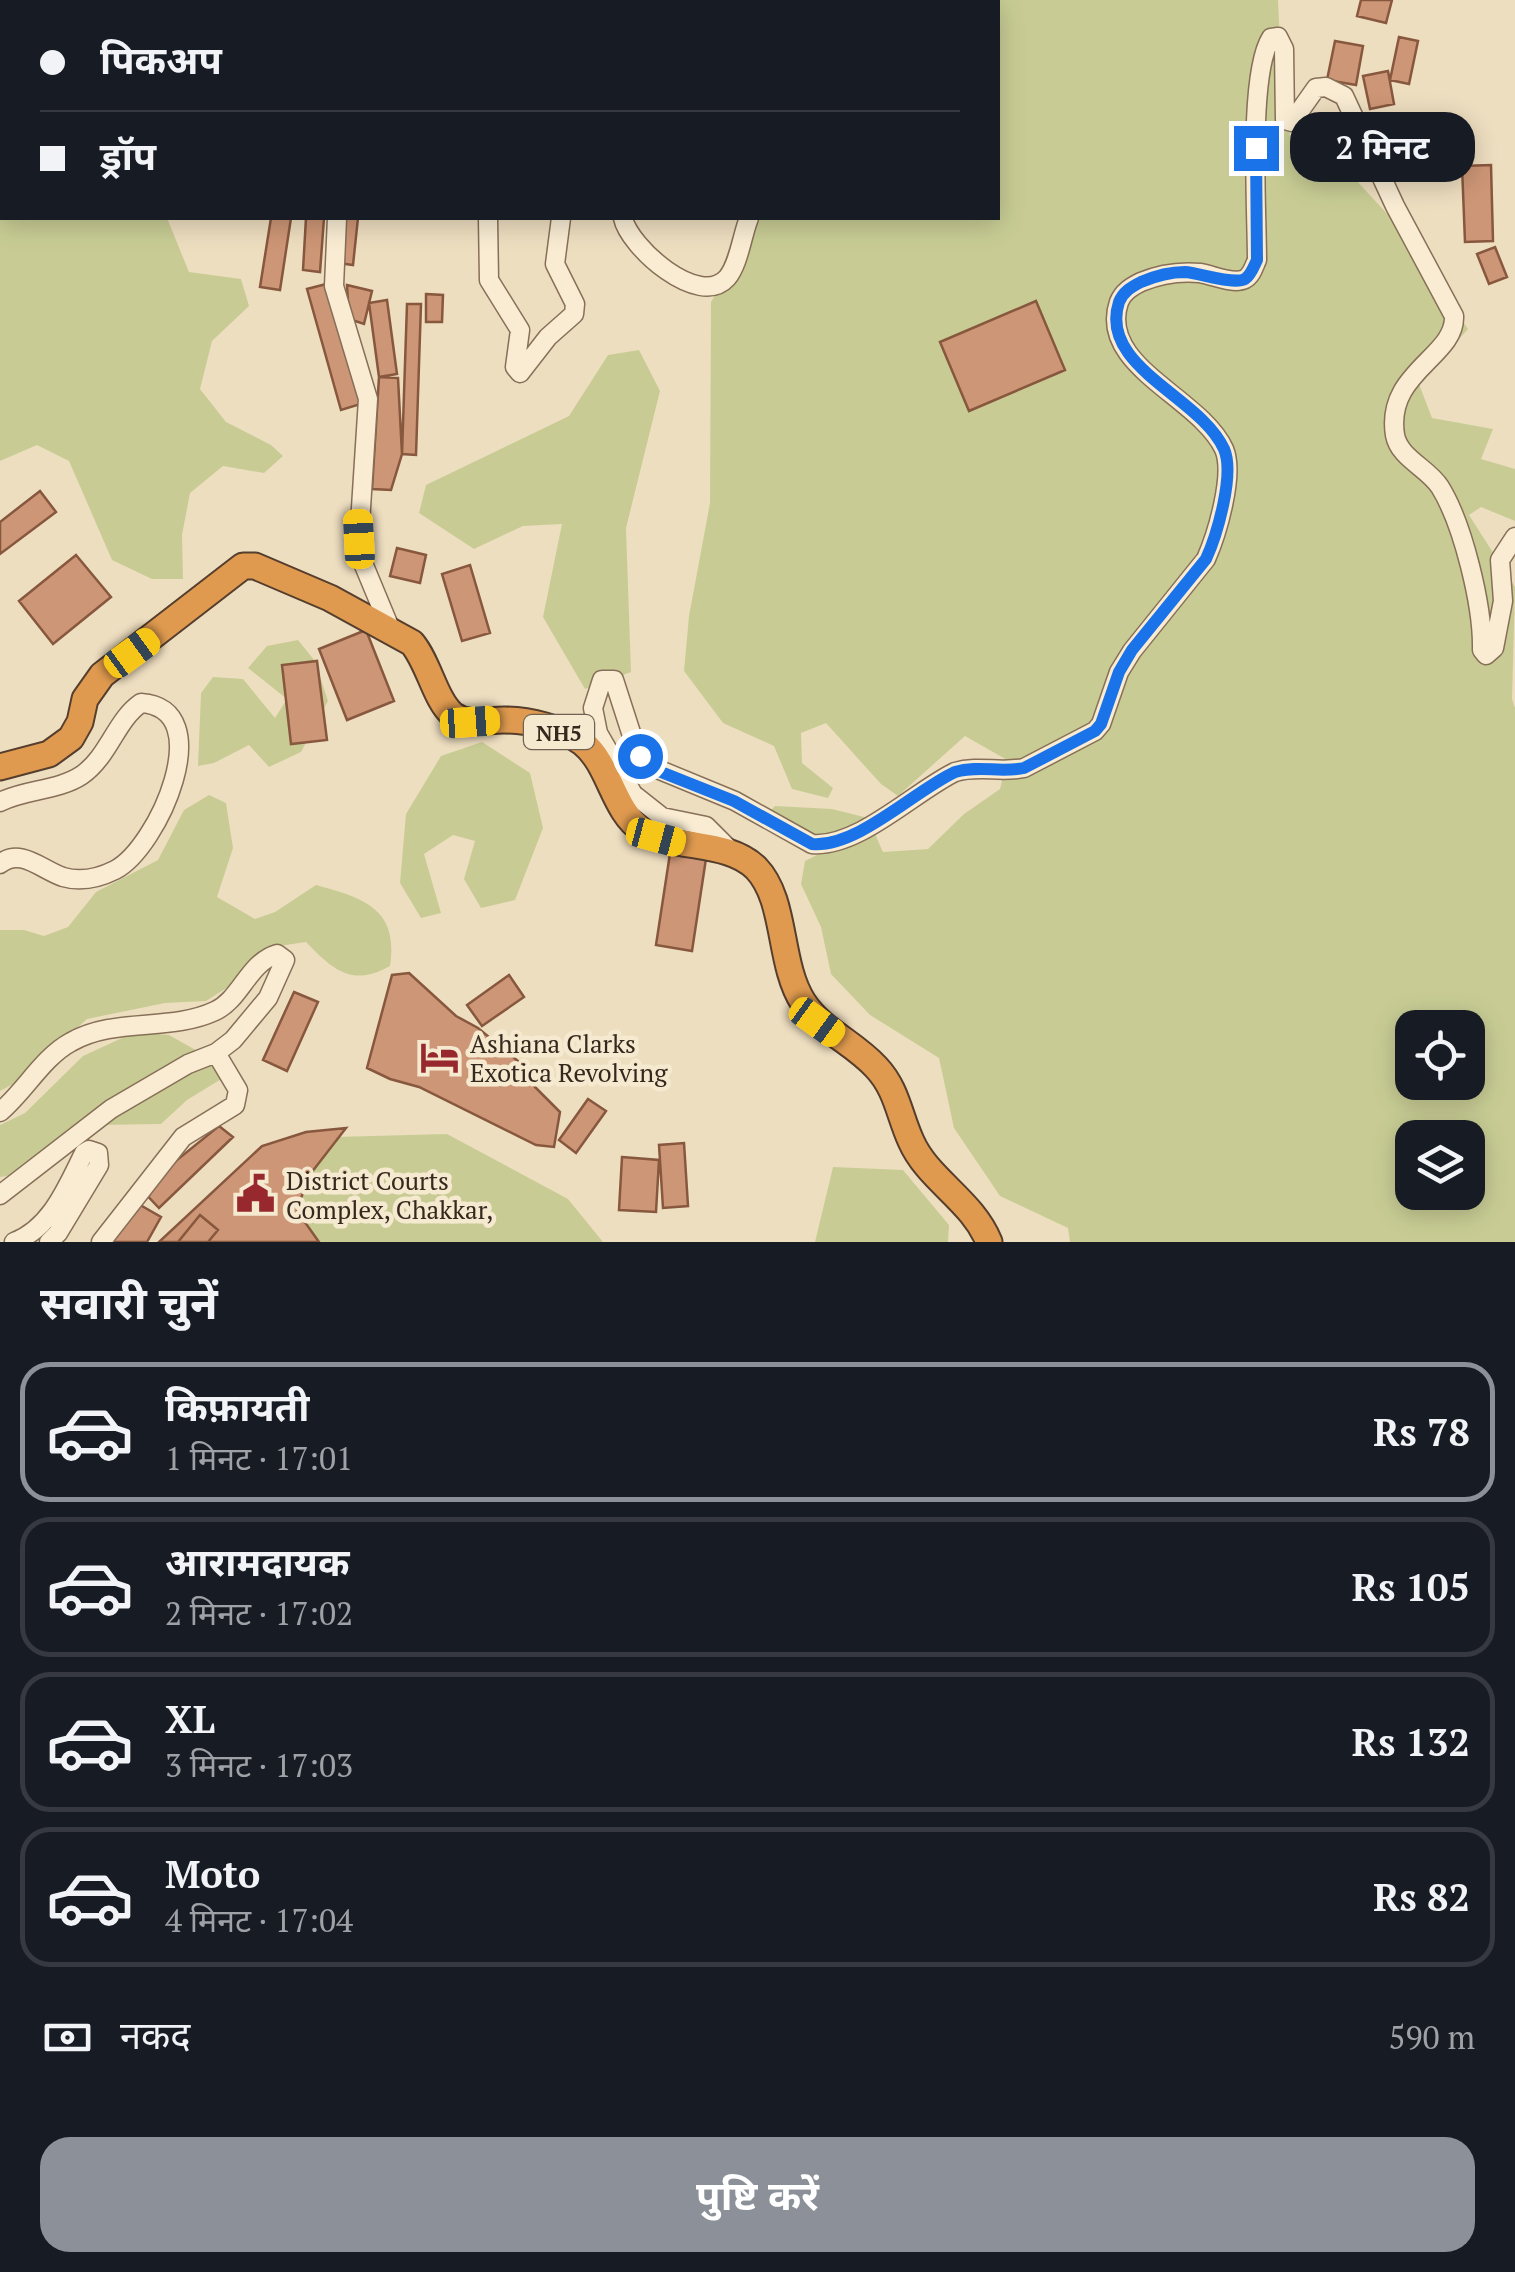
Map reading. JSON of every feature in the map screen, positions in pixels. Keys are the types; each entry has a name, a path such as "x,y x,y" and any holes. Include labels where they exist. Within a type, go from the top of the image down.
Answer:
{"highway":[{"name":"NH5","path":"0,767 49,754 71,738 80,722 84,700 102,675 243,566 255,566 390,628 412,643 422,654 446,709 457,718 470,722 530,722 572,736 598,760 634,823 656,837 734,854"},
{"path":"734,854 755,868 772,892 789,972 800,998 817,1022 886,1078 916,1151 973,1212 989,1242"}],"street":[{"path":"734,854 706,826 662,817 633,794 598,733 593,708 602,680 614,680 634,742 650,766 734,801 812,844 824,845 847,838 955,772 974,766 1024,768 1095,731 1101,724 1119,672 1132,650 1206,559 1229,474 1225,450 1209,426 1133,362 1120,342 1116,327 1119,304 1133,286 1159,275 1202,273 1237,280 1252,272 1257,260 1256,111 1265,49 1271,38 1282,40 1284,49 1285,120 1292,122 1316,88 1326,87 1344,96 1454,316 1451,334 1399,396 1395,436 1400,447 1442,491 1478,597 1482,650 1486,654 1495,646 1503,601 1500,560 1515,537"},
{"path":"337,220 334,286 368,399 359,539 363,563 390,628"},
{"path":"488,220 489,280 520,330 515,367 520,372 574,314 575,304 556,272 562,220"},
{"path":"624,220 628,235 654,262 685,280 705,285 720,283 729,274 747,220"},
{"path":"0,802 80,776 109,748 141,702 157,706 174,726 179,748 176,777 148,838 135,855 116,870 88,879 61,876 18,856 0,864"},
{"path":"0,1112 20,1095 55,1053 71,1042 114,1029 182,1022 219,1010 258,964 281,955 285,966 268,998 232,1040 216,1053 188,1064 111,1109 0,1194"},
{"path":"101,1242 183,1136 236,1106 238,1090 216,1053"},
{"path":"14,1242 32,1235 58,1204 84,1153 98,1153 96,1171 49,1242"}],"green space":[{"path":"1000,0 1278,0 1291,145 1344,167 1390,217 1468,329 1419,384 1432,418 1493,429 1481,459 1515,469 1515,521 1481,507 1469,515 1515,587 1515,1242 1070,1242 1068,1228 1000,1196 954,1128 939,1058 870,1015 831,974 821,927 801,884 805,861 837,845 799,837 767,814 775,806 832,809 868,818 883,852 928,849 964,814 1000,789 1007,760 965,736 898,796 881,784 826,723 801,733 802,763 833,788 828,798 792,789 774,746 723,723 684,671 689,616 710,503 711,302 760,220 1000,220"},
{"path":"0,220 168,220 189,272 241,279 249,306 212,341 200,389 226,422 271,445 283,456 264,473 223,466 190,493 182,535 183,579 152,579 112,560 69,461 37,445 0,461"},
{"path":"639,350 660,391 626,528 631,672 585,689 543,617 562,524 523,526 474,549 419,513 426,485 569,416 608,355"},
{"path":"298,640 315,661 328,701 301,752 269,767 249,745 214,763 198,766 201,693 213,677 243,679 275,718 287,699 248,668 267,646"},
{"path":"482,742 530,773 543,828 515,900 481,908 464,879 475,841 453,835 424,854 441,913 421,918 400,883 406,814 441,756"},
{"path":"209,795 226,803 233,848 217,897 255,919 275,912 316,885 349,895 383,918 389,931 390,966 354,975 334,967 306,942 279,946 244,977 206,1001 165,1003 87,1019 17,1082 0,1091 0,930 24,930 44,936 68,927 96,892 158,860 184,810"},
{"path":"135,1032 169,1035 224,1066 223,1078 187,1100 161,1124 95,1125 46,1171 0,1177 0,1125 25,1113 83,1056"},
{"path":"447,1134 568,1199 603,1242 308,1242 290,1202 335,1137"},
{"path":"833,1167 903,1170 949,1225 948,1242 815,1242"}],"building":[{"path":"1361,0 1392,0 1386,23 1357,16"},
{"path":"1399,37 1418,41 1409,84 1390,80"},
{"path":"1335,41 1363,46 1356,85 1327,80"},
{"path":"1388,71 1394,104 1370,109 1363,76"},
{"path":"1491,165 1493,241 1465,242 1462,166"},
{"path":"271,220 291,220 280,290 260,287"},
{"path":"306,220 324,220 320,272 303,270"},
{"path":"343,220 358,220 353,265 338,263"},
{"path":"1495,247 1507,277 1489,284 1477,254"},
{"path":"330,283 364,403 341,410 307,289"},
{"path":"347,285 372,291 364,324 349,319"},
{"path":"426,294 443,295 442,322 426,322"},
{"path":"387,300 397,374 379,377 369,303"},
{"path":"1036,301 1065,370 969,411 940,342"},
{"path":"407,304 421,304 416,455 402,454"},
{"path":"379,377 398,378 402,454 391,490 372,489"},
{"path":"40,491 56,512 0,554 0,522"},
{"path":"397,548 426,555 420,583 390,576"},
{"path":"76,555 111,597 53,644 19,601"},
{"path":"470,565 490,633 462,641 442,574"},
{"path":"366,630 394,701 347,720 319,649"},
{"path":"317,661 327,740 291,744 282,665"},
{"path":"671,847 707,852 692,951 656,945"},
{"name":"Ashiana Clarks Exotica Revolving","path":"409,973 456,1016 478,1028 524,1066 528,1080 560,1112 554,1147 536,1145 419,1087 367,1068 392,975"},
{"path":"509,975 524,997 482,1026 467,1005"},
{"path":"294,992 318,1002 287,1071 263,1060"},
{"path":"588,1099 606,1111 576,1153 559,1140"},
{"path":"219,1126 233,1137 159,1208 141,1189"},
{"name":"District Courts Complex, Chakkar,","path":"346,1128 308,1177 297,1211 319,1242 159,1242 262,1146 306,1132"},
{"path":"684,1143 688,1206 663,1208 659,1145"},
{"path":"622,1157 659,1160 656,1212 619,1210"},
{"path":"135,1202 161,1217 147,1242 112,1242"},
{"path":"200,1215 218,1230 208,1242 178,1242"}],"place":[{"name":"Ashiana Clarks Exotica Revolving","path":"440,1057"},
{"name":"District Courts Complex, Chakkar,","path":"256,1194"}],"route":[{"path":"640,756 661,772 734,801 812,844 824,845 847,838 955,772 974,766 1024,768 1095,731 1106,716 1119,672 1132,650 1206,559 1229,474 1225,450 1209,426 1133,362 1120,342 1116,327 1119,304 1133,286 1159,275 1202,273 1237,280 1252,272 1257,260 1256,148"}]}
